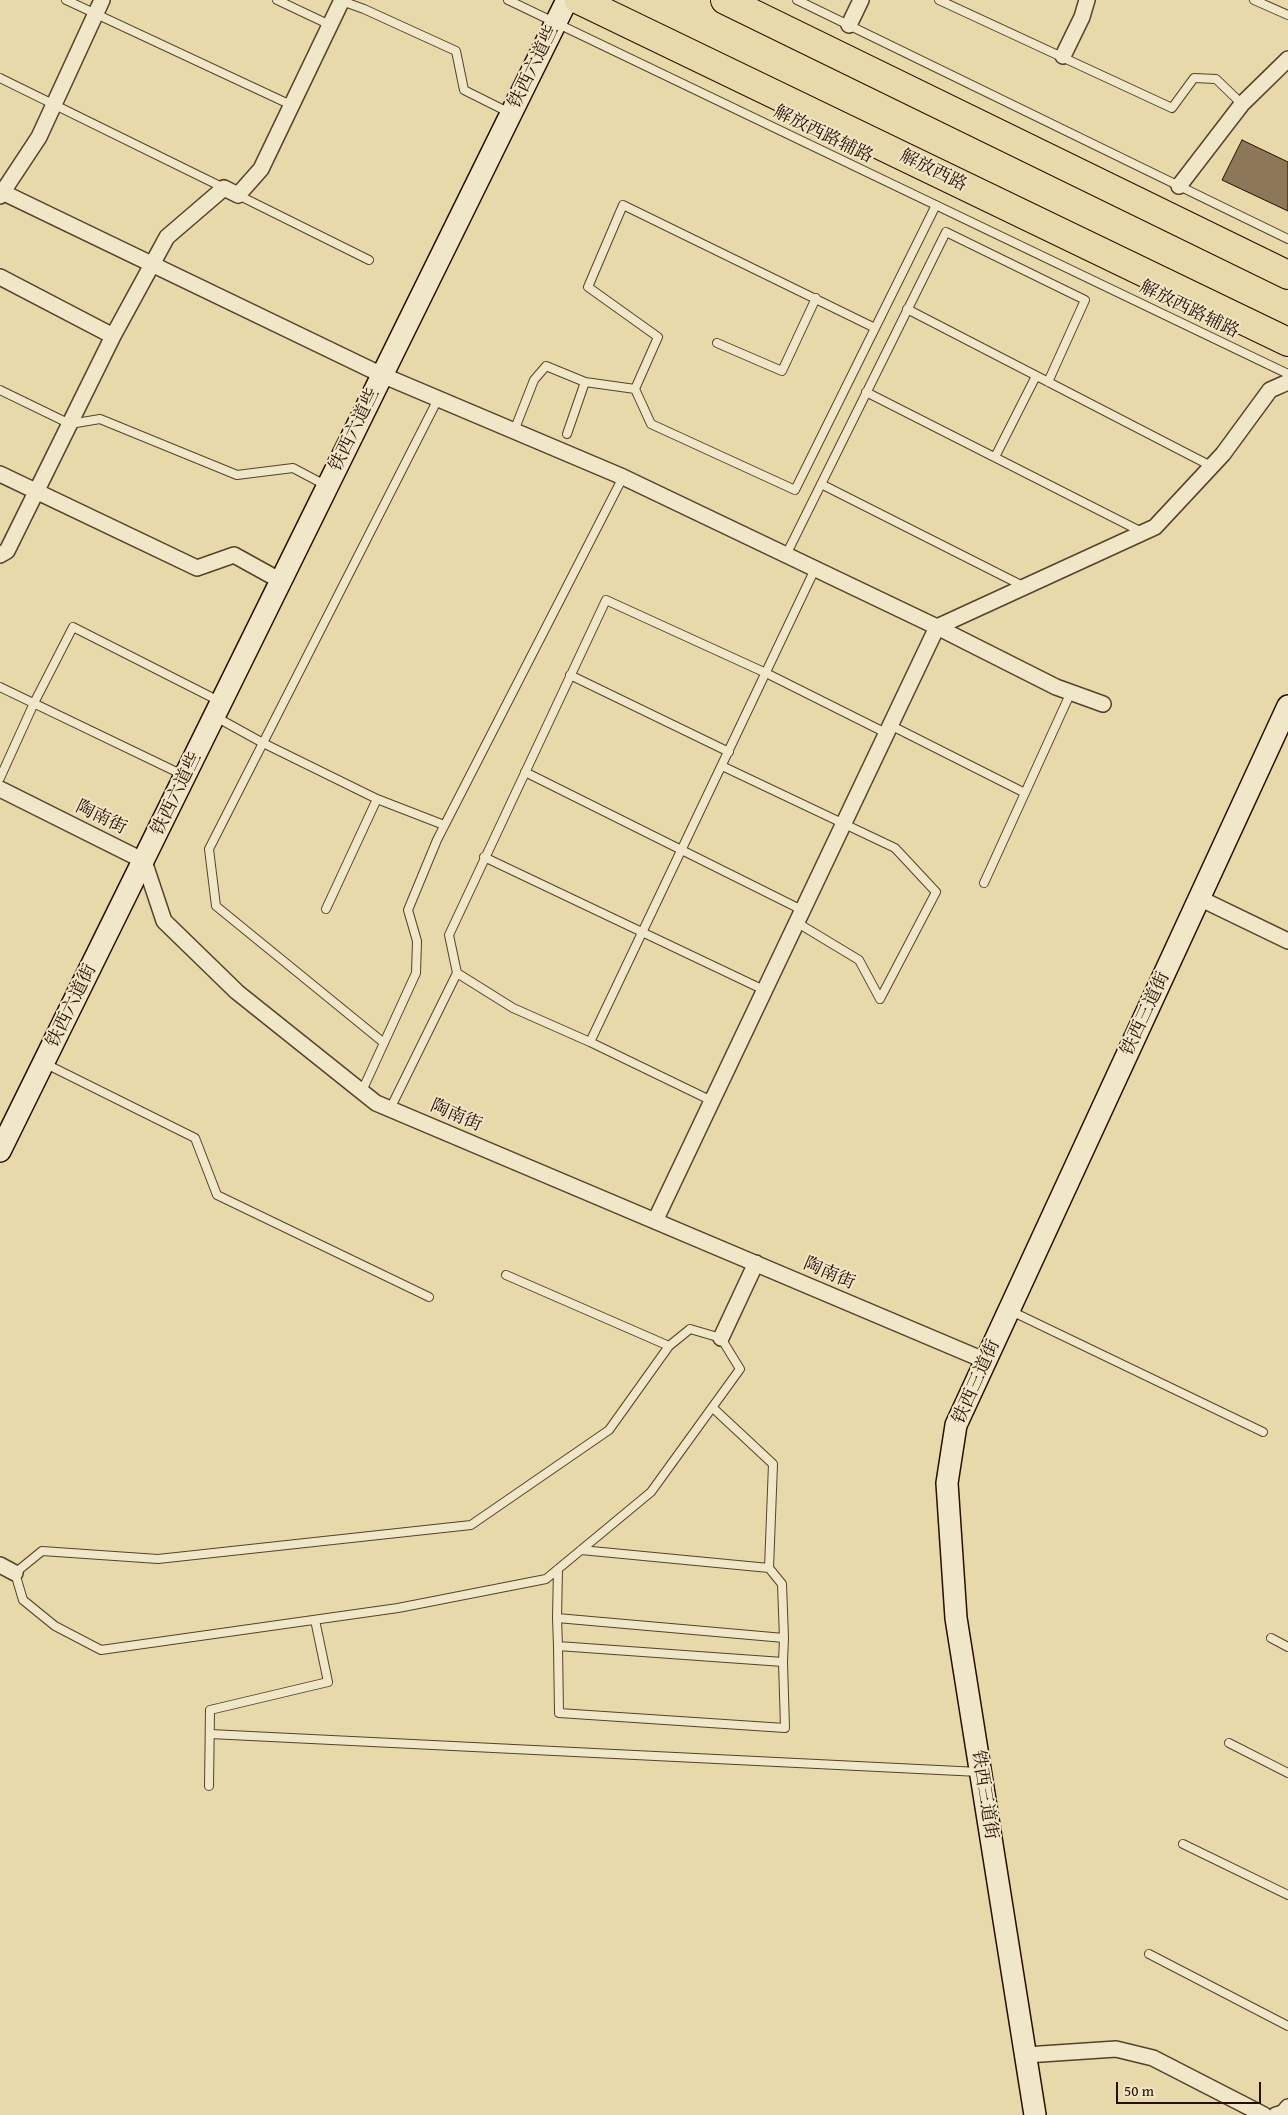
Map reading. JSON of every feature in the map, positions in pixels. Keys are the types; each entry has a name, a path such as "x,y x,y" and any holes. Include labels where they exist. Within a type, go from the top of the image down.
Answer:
{"highway":[{"name":"解放西路","path":"579,0 1288,342"},
{"path":"725,0 1288,275"}],"street":[{"path":"102,0 40,136 1,194 382,375 623,477 1071,692 1103,704"},
{"path":"0,555 7,551 113,336 167,237 224,188 238,195 261,169 341,0"},
{"name":"铁西六道些","path":"144,860 567,0"},
{"path":"849,25 861,0"},
{"path":"1063,56 1082,17 1087,0"},
{"path":"1179,186 1242,104 1288,59"},
{"path":"0,277 113,336"},
{"path":"655,1221 937,627 1156,527 1223,454 1270,390 1288,382"},
{"path":"0,474 198,568 234,555 281,581"},
{"name":"铁西三道街","path":"1035,2115 956,1618 947,1484 956,1425 1288,706"},
{"name":"陶南街","path":"0,789 144,860 164,921 237,992 376,1102 986,1361"},
{"name":"铁西六道街","path":"0,1151 144,860"},
{"path":"1200,898 1288,940"},
{"path":"721,1338 756,1264"},
{"path":"0,1565 15,1573"},
{"path":"1026,2055 1116,2050 1153,2058 1264,2115"},
{"path":"1276,2115 1283,2113 1288,2107"}],"lane":[{"path":"66,0 291,105"},
{"path":"277,0 330,25"},
{"path":"341,0 456,51 464,90 511,114"},
{"name":"解放西路辅路","path":"508,0 1288,374"},
{"path":"797,0 1288,239"},
{"path":"939,0 1172,108 1194,78 1216,79 1242,104"},
{"path":"1254,0 1288,15"},
{"path":"0,78 224,188"},
{"path":"238,195 369,260"},
{"path":"876,328 623,205 588,287 658,337 635,389 651,424 795,490 876,328 936,206"},
{"path":"786,555 946,232 1086,300 1048,382"},
{"path":"717,343 782,371 816,298"},
{"path":"907,309 1211,466"},
{"path":"514,431 534,380 546,366 585,382 635,389"},
{"path":"995,457 1036,376"},
{"path":"568,434 585,382"},
{"path":"0,390 70,424 100,418 238,475 293,468 328,486"},
{"path":"866,392 1144,532"},
{"path":"384,1043 216,906 209,849 438,399"},
{"path":"362,1091 416,973 417,940 408,910 444,825 623,477"},
{"path":"821,484 1025,587"},
{"path":"590,1042 815,569"},
{"path":"390,1108 457,973 449,935 606,600 1025,793"},
{"path":"0,778 34,703 73,627 218,709 263,743 377,798 444,825"},
{"path":"570,675 729,752"},
{"path":"0,687 185,776"},
{"path":"984,883 1071,692"},
{"path":"524,772 682,851 799,916 860,960 880,1000 936,892 894,848 844,822 722,766"},
{"path":"326,909 377,798"},
{"path":"484,857 642,934 764,990"},
{"path":"457,973 513,1008 590,1042 712,1101"},
{"path":"44,1063 195,1138 218,1195 429,1297"},
{"path":"506,1275 669,1346"},
{"path":"1009,1310 1263,1432"},
{"path":"690,1329 721,1338 740,1369 713,1408 651,1492 546,1580 398,1608 101,1650 55,1626 23,1600 15,1573 42,1551 158,1559 472,1525 609,1430 669,1346 690,1329"},
{"path":"558,1569 559,1714 785,1728 782,1584 769,1568 773,1464 713,1408"},
{"path":"581,1550 769,1568"},
{"path":"557,1618 784,1638"},
{"path":"209,1786 210,1710 328,1682 315,1620"},
{"path":"1271,1638 1288,1647"},
{"path":"558,1646 783,1662"},
{"path":"210,1734 980,1772"},
{"path":"1229,1743 1288,1773"},
{"path":"1183,1844 1288,1895"},
{"path":"1149,1954 1288,2026"}],"building":[{"path":"1242,140 1288,162 1288,211 1222,180"}]}
